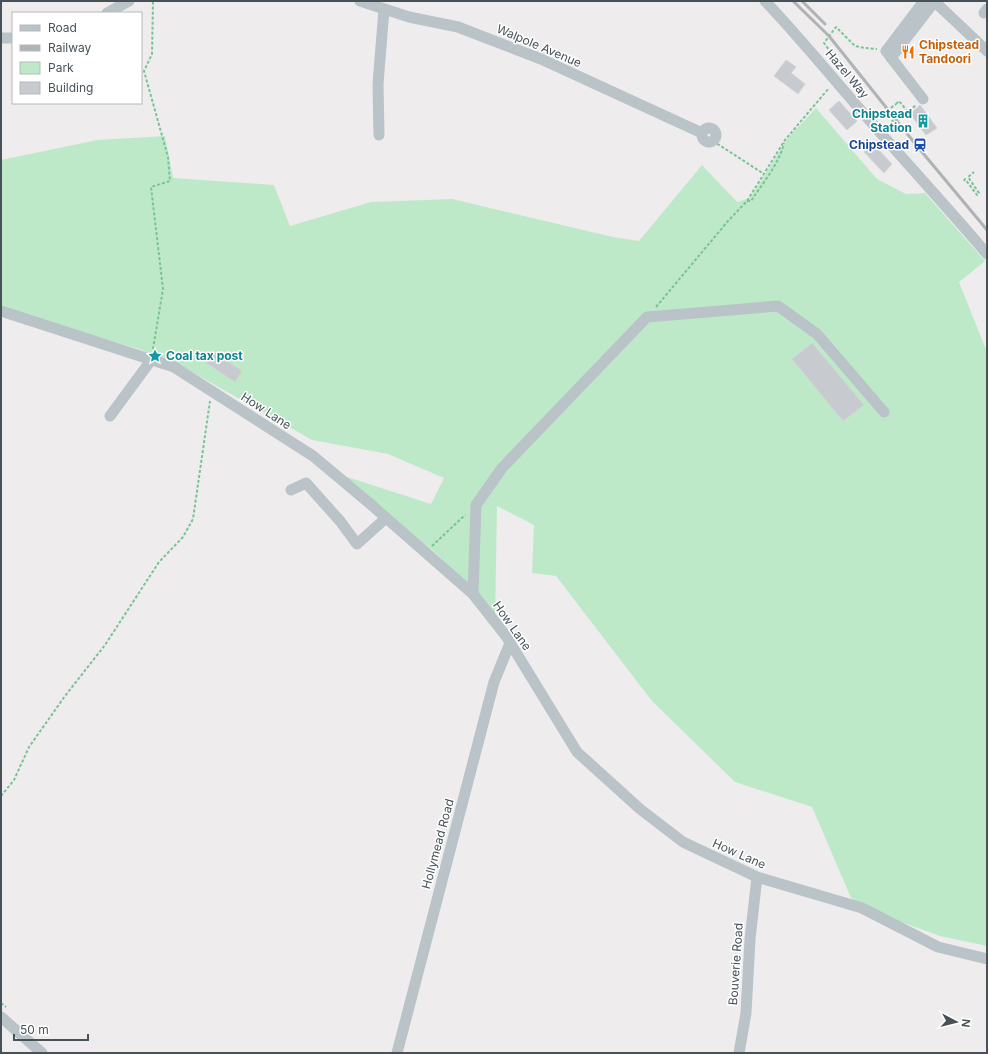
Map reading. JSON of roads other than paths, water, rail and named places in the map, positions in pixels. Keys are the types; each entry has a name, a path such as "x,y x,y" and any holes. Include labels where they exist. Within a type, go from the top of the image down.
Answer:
{"street":[{"path":"109,12 129,1"},
{"name":"Walpole Avenue","path":"360,1 409,17 458,27 541,58 702,133 703,139 708,142 713,141"},
{"name":"Hazel Way","path":"766,1 987,254"},
{"path":"888,55 924,1"},
{"path":"888,55 934,1 987,51"},
{"path":"379,135 378,84 384,9"},
{"path":"1,38 12,38"},
{"path":"888,55 923,99"},
{"path":"473,594 476,505 502,468 647,317 778,306 817,334 884,412"},
{"name":"How Lane","path":"1,311 174,367 312,456 473,594 506,636 577,752 640,809 683,842 757,877 862,908 938,947 987,959"},
{"path":"110,416 152,359"},
{"path":"290,490 306,483 340,521 358,544 386,518"},
{"name":"Hollymead Road","path":"397,1053 494,682 510,643"},
{"name":"Bouverie Road","path":"738,1053 746,1013 750,939 757,877"},
{"path":"1,1017 42,1053"}],"railway":[{"path":"793,1 829,36 917,146 987,230"},
{"path":"802,1 825,24"}],"place":[{"name":"Chipstead Tandoori","path":"908,52"},
{"name":"Chipstead Station","path":"923,121"},
{"name":"Chipstead","path":"920,145"},
{"name":"Coal tax post","path":"155,356"}]}
